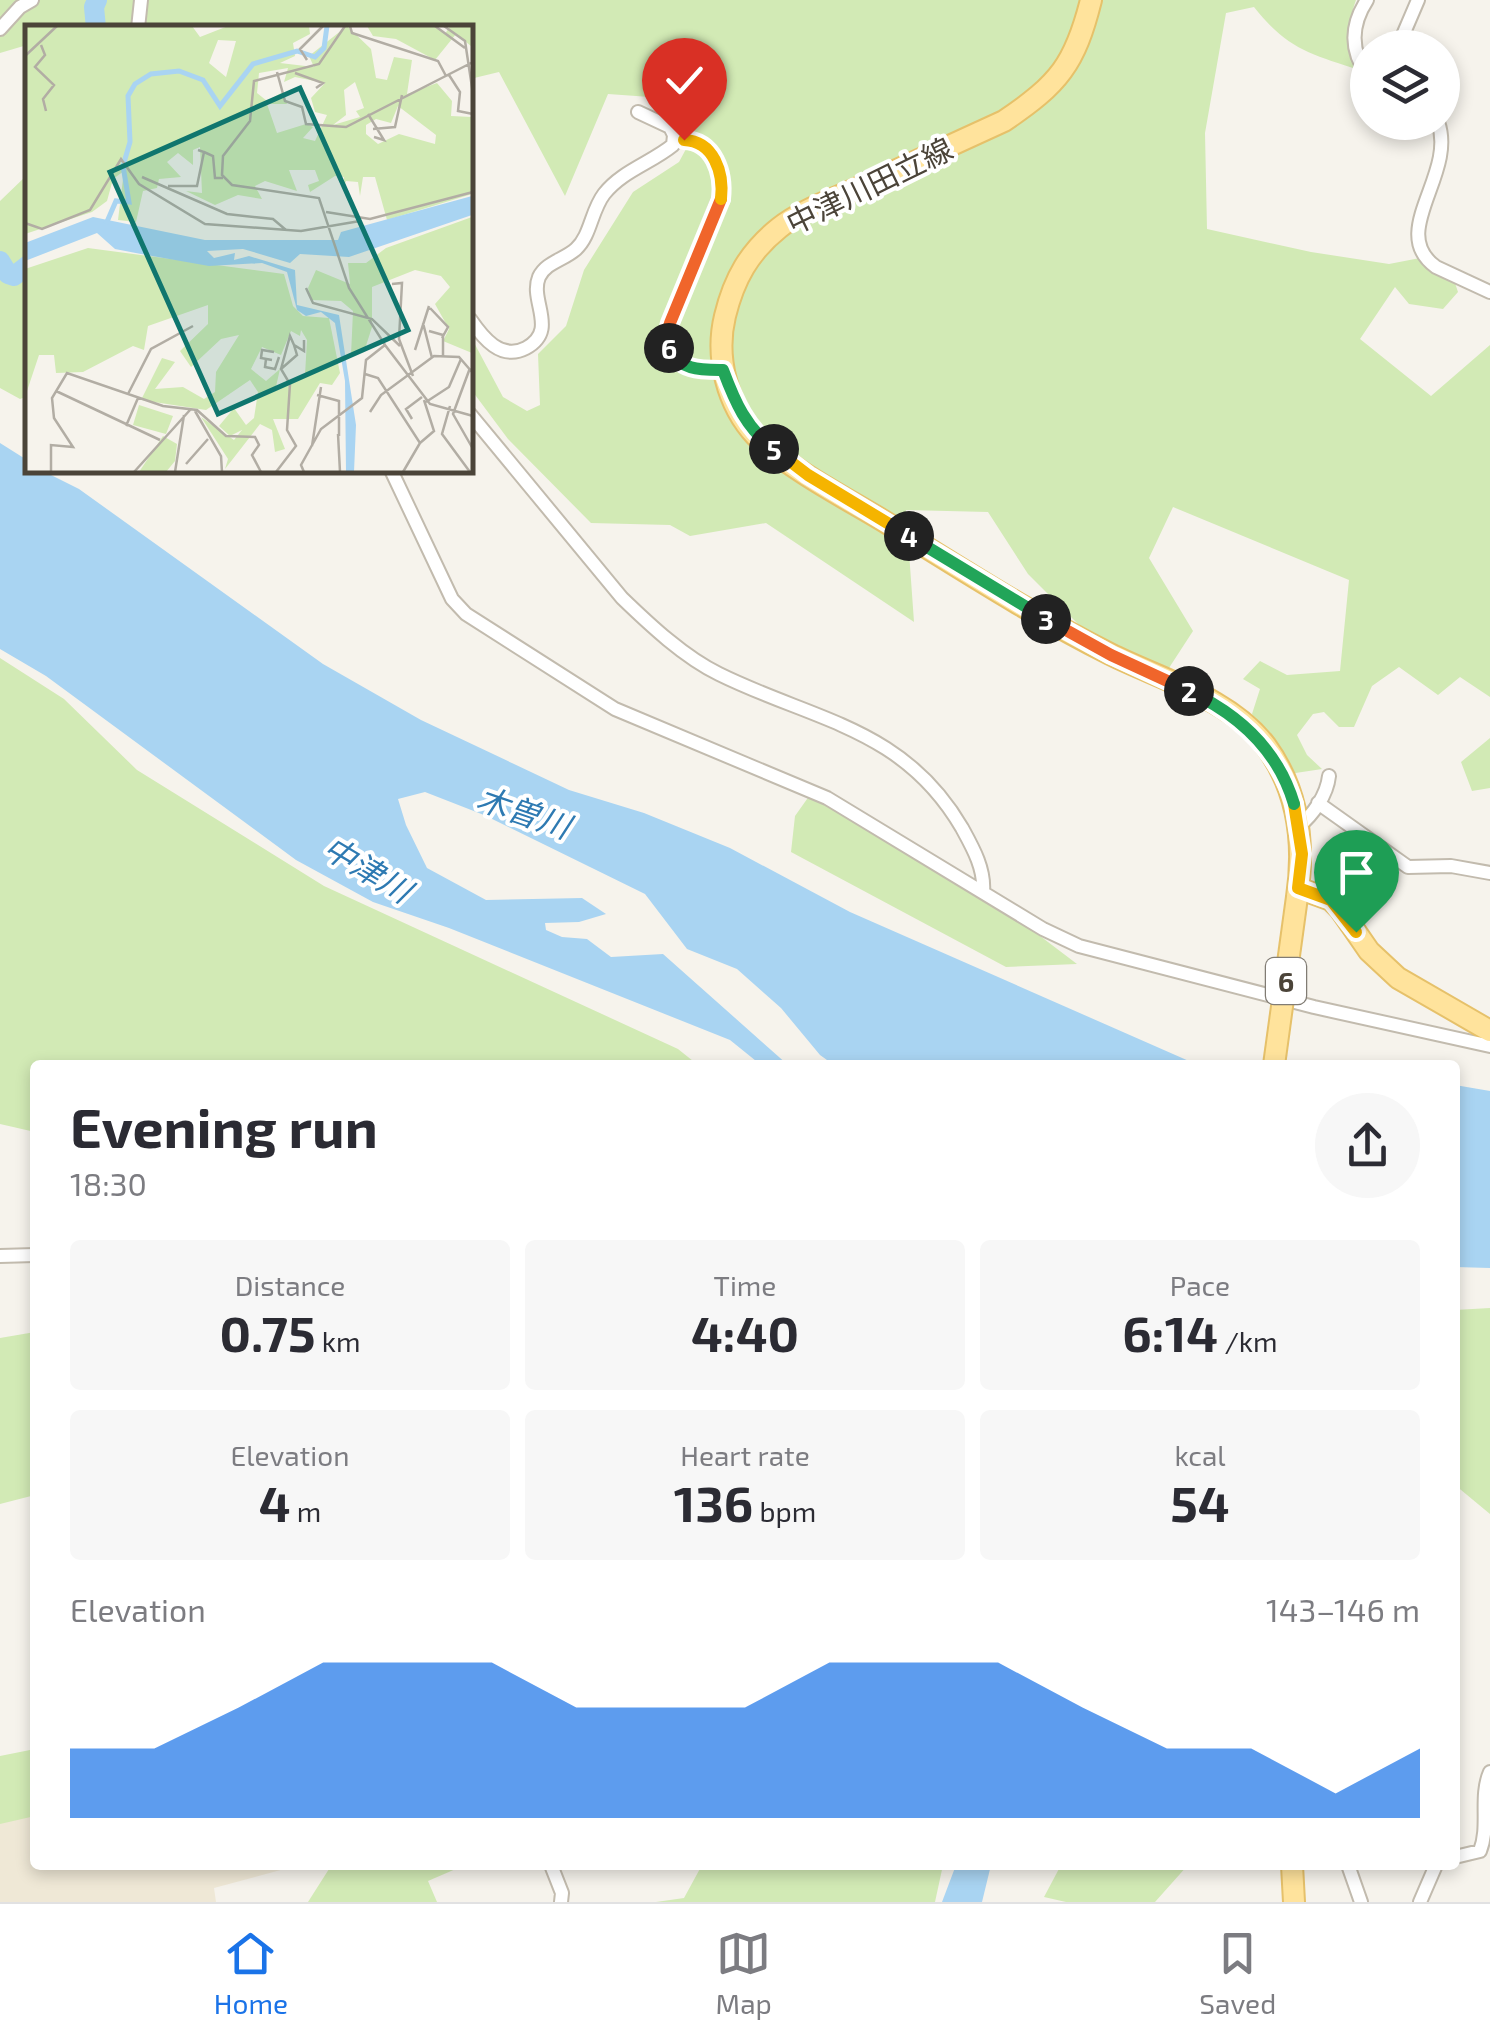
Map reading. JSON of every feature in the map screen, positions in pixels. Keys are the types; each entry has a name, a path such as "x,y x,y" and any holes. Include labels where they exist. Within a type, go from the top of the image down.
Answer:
{"main road":[{"name":"中津川田立線","path":"1091,0 1081,38 1062,74 1035,100 1004,120 781,225 750,255 732,288 723,323 723,370 740,413 757,436 808,475 1073,634 1220,706 1264,743 1287,780 1302,854 1275,1060"},
{"path":"1298,892 1331,900 1370,951 1398,978 1490,1031"},
{"path":"1292,1870 1294,1902"}],"street":[{"path":"0,29 32,0"},
{"path":"138,25 142,0"},
{"path":"1355,30 1367,0"},
{"path":"1405,30 1418,0"},
{"path":"472,323 487,342 500,349 514,351 532,343 543,324 537,291 542,272 582,242 598,203 608,190 669,148 674,140 670,127 638,112"},
{"path":"674,140 694,140 708,148 718,169 722,191 670,323 668,346 674,358 686,367 723,370"},
{"path":"1443,140 1442,158 1419,222 1417,243 1428,262 1490,292"},
{"path":"472,416 642,617 717,673 855,729 890,750 927,780 970,843 984,877 983,892"},
{"path":"392,472 452,599 466,614 616,709 826,798 1043,930 1079,946 1350,1016 1490,1046"},
{"path":"1298,826 1309,818 1328,786 1329,776"},
{"path":"1318,803 1408,867 1451,866 1490,873"},
{"path":"0,1256 30,1254"},
{"path":"1460,1855 1480,1851 1485,1840 1485,1783 1490,1772"},
{"path":"553,1870 562,1893 561,1902"},
{"path":"1354,1870 1361,1902"},
{"path":"1420,1902 1434,1870"}],"shaded area":[{"path":"30,1804 30,1870 281,1870 214,1888 216,1902 0,1902 0,1813"}],"green space":[{"path":"0,0 1356,0 1349,36 1350,67 1300,48 1277,32 1254,7 1226,13 1205,133 1207,229 1389,264 1420,258 1454,280 1458,292 1443,309 1409,304 1395,287 1360,339 1431,396 1490,345 1490,697 1460,677 1438,695 1399,667 1372,686 1354,727 1339,727 1324,712 1313,714 1297,735 1307,755 1322,769 1289,774 1252,714 1260,689 1243,679 1260,661 1287,675 1340,671 1349,580 1173,507 1149,558 1193,631 1167,671 1084,630 1028,574 988,512 906,510 914,622 766,523 690,536 670,525 591,523 508,439 472,391 472,339 503,397 527,411 540,405 538,354 566,326 584,270 633,192 679,162 693,136 664,98 608,94 565,196 499,72 472,79 472,25 25,25 25,46 0,53"},
{"path":"25,177 25,397 20,399 0,388 0,201"},
{"path":"0,658 64,699 137,770 324,886 678,1049 692,1060 30,1060 30,1131 0,1124"},
{"path":"1490,738 1490,788 1472,791 1461,762"},
{"path":"812,792 933,855 1077,964 1006,967 791,852 795,816"},
{"path":"1490,1308 1490,1514 1460,1489 1460,1310"},
{"path":"30,1333 30,1496 0,1504 0,1338"},
{"path":"30,1750 30,1817 0,1824 0,1756"},
{"path":"328,1870 453,1870 428,1881 437,1902 308,1902"},
{"path":"699,1870 942,1870 935,1902 656,1902 684,1898"},
{"path":"1058,1870 1184,1870 1155,1902 1066,1902 1044,1897"}],"water":[{"path":"0,443 25,459 25,472 45,472 79,489 323,664 421,720 569,790 644,813 730,848 850,912 1187,1060 827,1060 781,1008 737,969 687,949 645,894 484,815 425,792 398,799 427,868 486,900 582,898 606,914 579,922 545,923 546,930 562,937 587,939 611,957 663,954 782,1060 755,1060 730,1040 449,928 373,902 296,860 46,676 0,649"},
{"path":"1460,1086 1490,1091 1490,1268 1460,1267"},
{"path":"954,1870 990,1870 982,1902 942,1902"}],"waterway":[{"path":"96,25 97,0"},
{"path":"0,261 8,274 14,276 25,267"}],"route":[{"path":"684,140 694,140 708,148 718,169 722,191 670,323 666,339 674,358 693,369 723,370 740,413 757,436 808,475 1023,606 1111,655 1220,706 1264,743 1287,780 1297,815 1302,854 1298,888 1331,900 1356,932"}],"water label":[{"name":"木曽川","path":"524,811"},
{"name":"中津川","path":"368,868"}]}
